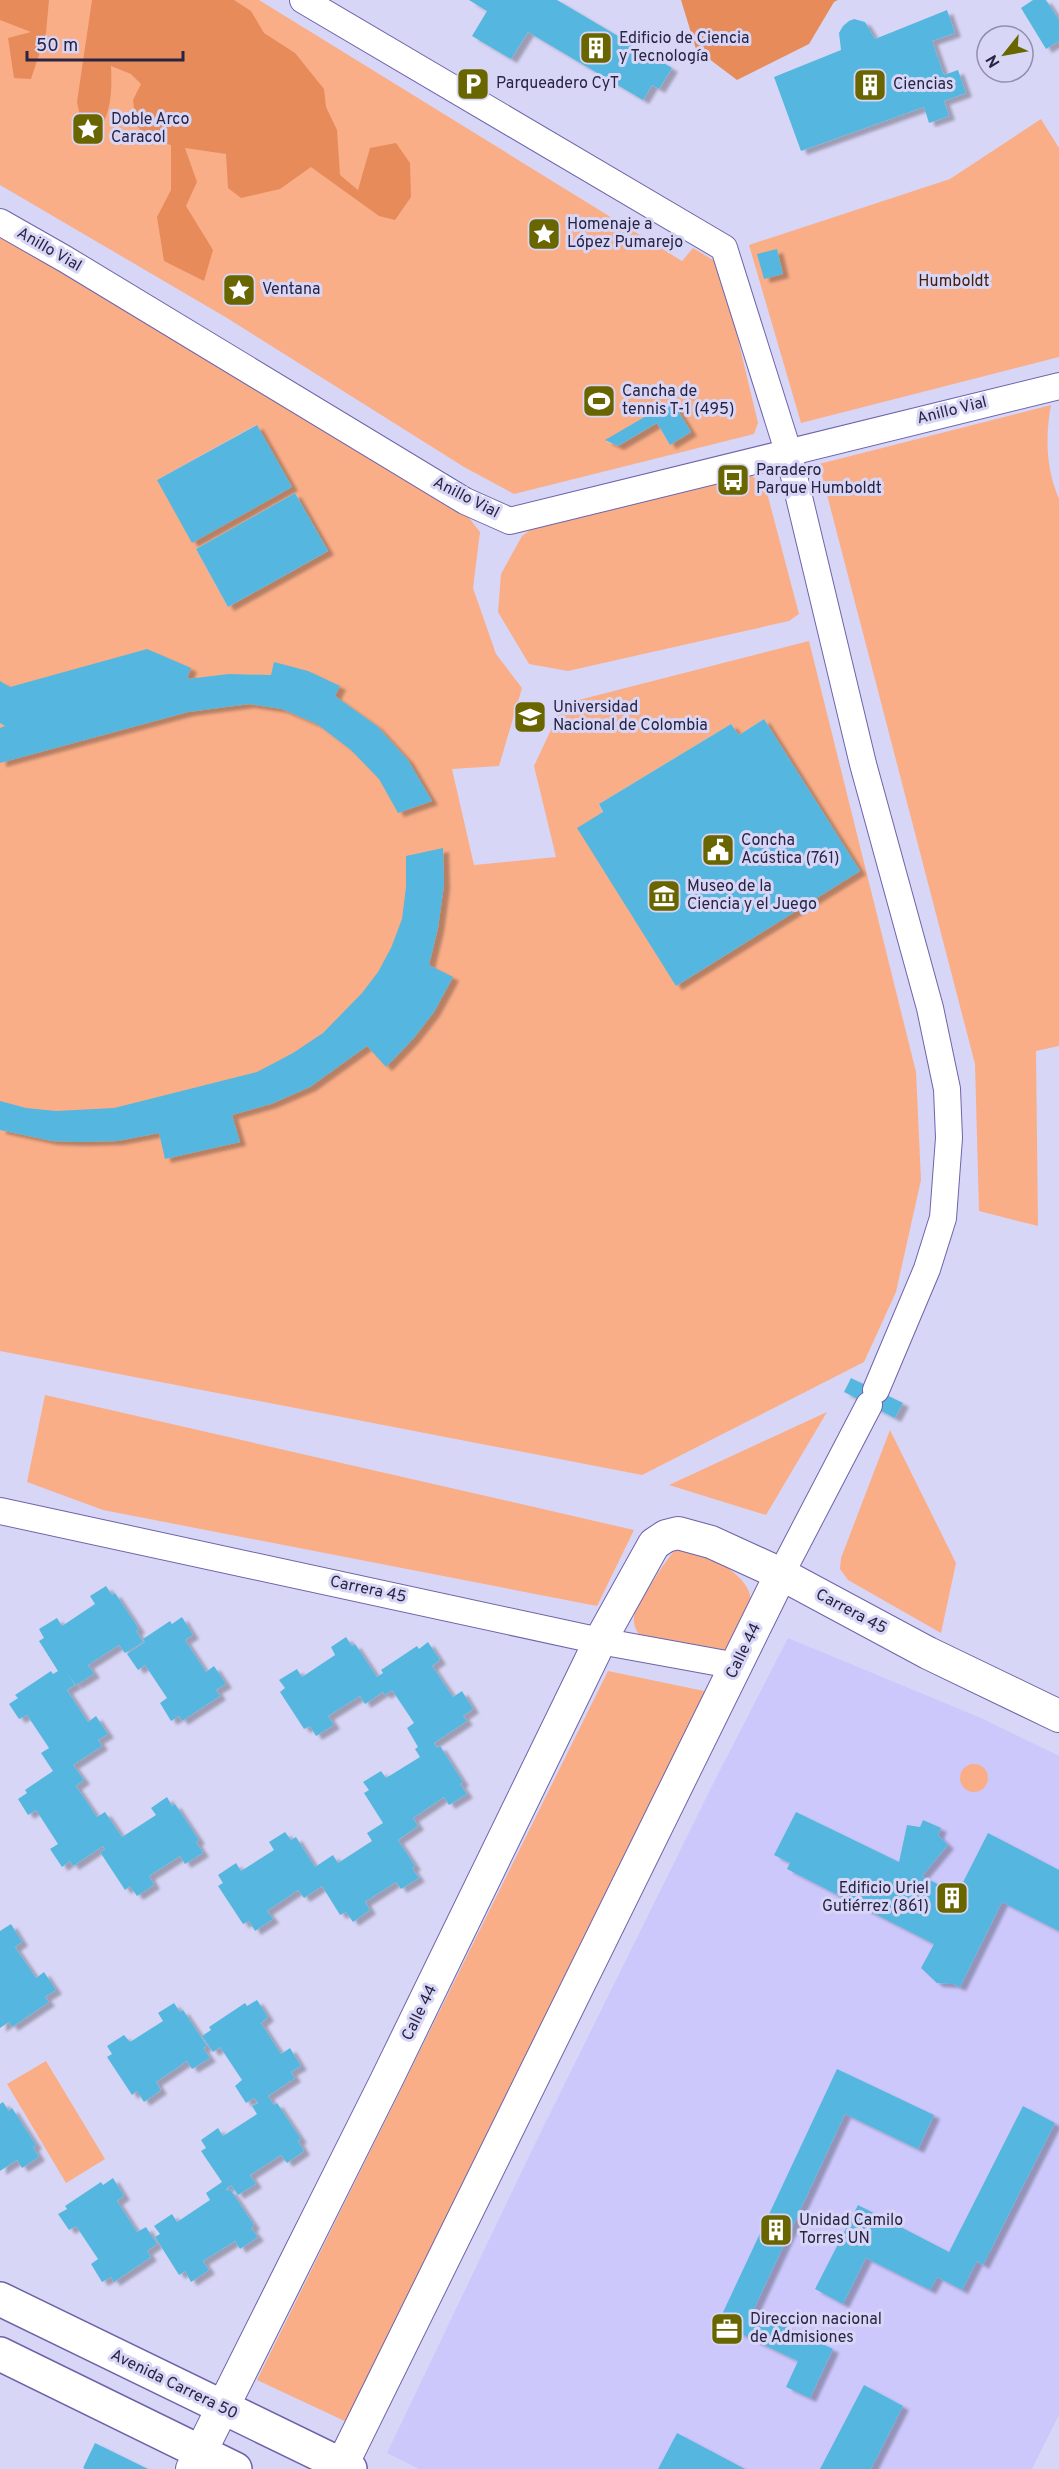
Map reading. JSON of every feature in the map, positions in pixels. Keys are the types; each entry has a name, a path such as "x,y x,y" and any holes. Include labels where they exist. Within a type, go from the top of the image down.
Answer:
{"main road":[{"name":"Avenida Carrera 50","path":"0,2299 344,2468"},
{"path":"0,2354 196,2461 235,2469"}],"street":[{"path":"303,0 724,248 788,451 863,764 930,1008 946,1089 949,1138 943,1218 927,1269 873,1398 781,1574"},
{"name":"Anillo Vial","path":"0,222 465,501 510,520 1059,386"},
{"name":"Carrera 45","path":"0,1511 600,1641 737,1666"},
{"name":"Carrera 45","path":"647,1557 654,1544 666,1536 678,1533 711,1542 781,1574 928,1653 1059,1716"},
{"name":"Calle 44","path":"196,2461 386,2082 600,1641 647,1557"},
{"name":"Calle 44","path":"344,2468 781,1574"}],"shaded area":[{"path":"0,0 49,0 46,33 31,79 14,78 8,38 31,32 0,20"},
{"path":"92,0 234,0 251,11 264,33 295,53 324,89 326,107 337,130 340,175 358,190 370,148 396,143 410,163 411,197 395,220 379,216 311,167 280,189 241,198 228,188 226,154 185,148 197,182 186,206 213,250 204,281 164,261 157,217 171,190 171,145 148,138 136,125 133,100 141,84 131,74 111,66 109,108 103,124 98,131 81,121 77,102"},
{"path":"681,0 838,0 834,2 809,44 737,80 696,49"},
{"path":"788,1638 981,1718 1059,1756 1059,2415 1032,2469 419,2469 387,2453 531,2152"}],"green space":[{"path":"0,0 259,0 682,261 693,248 720,264 758,423 754,434 514,494 464,467 227,318 0,185","holes":["672,401 691,432 670,445 657,423 618,446 606,441"]},
{"name":"Humboldt","path":"1041,119 1059,148 1059,357 801,423 749,245 950,179"},
{"path":"0,237 462,509 480,532 473,588 496,654 522,688 499,766 452,769 474,865 556,857 534,766 563,704 809,641 916,1072 921,1180 896,1292 864,1362 642,1475 0,1351 0,723 5,726 0,681","holes":["256,425 291,486 157,480","295,493 328,551 228,607 196,549","764,719 859,871 676,986 599,804 731,724 739,735"]},
{"path":"1051,405 1048,453 1051,476 1059,499 1059,1046 1036,1051 1038,1226 979,1211 975,1064 819,464"},
{"path":"749,473 766,489 799,614 789,621 568,671 529,664 498,612 501,574 522,536 539,524"},
{"path":"45,1395 634,1530 597,1606 103,1510 27,1482"},
{"path":"827,1412 766,1515 669,1485"},
{"path":"890,1430 956,1563 941,1633 848,1580 840,1569 841,1558"},
{"path":"678,1548 699,1553 724,1565 744,1583 750,1593 751,1603 748,1616 732,1656 640,1636 636,1629 634,1617 640,1603 661,1569"},
{"path":"608,1671 709,1692 351,2424 257,2380"},
{"path":"974,1764 984,1768 988,1778 984,1788 974,1792 964,1788 960,1778 964,1768"},
{"path":"46,2061 105,2159 66,2183 7,2084"}],"building":[{"name":"Edificio de Ciencia y Tecnología","path":"469,0 557,0 672,68 659,89 652,85 643,100 528,32 511,59 472,36 487,11"},
{"path":"1033,0 1046,0 1059,20 1059,41 1046,49 1035,31 1035,24 1031,24 1021,8"},
{"name":"Ciencias","path":"947,10 955,33 932,41 944,75 958,70 966,93 944,101 949,116 929,123 924,107 801,151 774,77 841,50 839,33 843,26 854,19 865,22 875,39"},
{"path":"777,249 783,274 764,279 757,254"},
{"path":"672,401 691,432 670,445 657,423 618,446 605,440"},
{"path":"257,425 292,487 192,543 157,480"},
{"path":"295,493 328,551 228,607 196,549"},
{"path":"147,649 191,668 187,679 229,674 271,675 274,662 308,671 340,686 335,696 377,726 408,760 432,801 398,813 379,779 351,750 317,724 282,709 249,704 188,712 0,763 0,728 5,726 0,723 0,681 10,687"},
{"name":"Concha Acústica (761)","path":"764,719 860,871 676,986 577,828 603,812 599,804 731,724 739,735"},
{"path":"443,848 444,885 438,928 429,965 453,977 434,1012 413,1039 386,1067 367,1046 310,1087 271,1104 232,1115 240,1142 165,1159 159,1133 117,1141 79,1142 52,1141 0,1130 0,1101 26,1108 56,1111 114,1108 257,1072 293,1053 323,1033 362,993 378,972 391,948 402,919 406,887 406,856"},
{"path":"851,1378 903,1403 895,1418 844,1392"},
{"path":"106,1586 112,1595 115,1593 139,1629 136,1631 143,1642 125,1653 119,1645 88,1665 94,1674 76,1685 67,1673 75,1685 67,1690 88,1722 96,1716 108,1734 98,1740 102,1746 73,1765 84,1780 76,1786 97,1817 105,1812 122,1837 156,1815 151,1808 167,1797 172,1806 175,1804 199,1840 196,1842 203,1853 185,1864 180,1856 149,1876 154,1885 137,1896 130,1886 125,1890 100,1852 105,1849 103,1846 73,1866 70,1861 62,1867 50,1849 58,1844 36,1810 28,1815 18,1799 27,1793 25,1790 53,1771 41,1753 49,1748 27,1715 19,1719 9,1704 18,1698 15,1695 51,1671 53,1674 58,1671 39,1641 44,1638 39,1629 57,1618 62,1626 95,1604 90,1596"},
{"path":"182,1617 193,1635 185,1640 206,1672 214,1666 226,1684 216,1690 220,1696 182,1721 179,1716 171,1721 160,1703 167,1698 145,1665 138,1670 127,1654 145,1642 143,1639 170,1621 172,1624"},
{"path":"346,1637 352,1646 355,1644 377,1677 383,1673 381,1670 417,1646 419,1649 428,1642 440,1660 432,1666 453,1697 462,1691 473,1709 463,1716 467,1721 434,1743 437,1748 440,1746 463,1782 460,1784 467,1794 449,1805 444,1797 413,1818 418,1826 398,1840 415,1866 412,1868 419,1878 401,1889 396,1882 365,1902 370,1910 353,1922 346,1912 340,1915 322,1886 304,1898 298,1890 267,1911 273,1919 255,1931 249,1921 243,1924 218,1886 223,1883 218,1875 236,1863 241,1871 274,1850 269,1842 285,1832 291,1840 296,1837 315,1867 333,1855 338,1863 372,1841 367,1833 383,1823 364,1793 369,1790 363,1782 381,1771 386,1778 420,1757 415,1749 418,1747 407,1728 414,1723 392,1690 385,1695 383,1692 365,1704 360,1696 328,1716 334,1725 316,1736 310,1726 304,1729 280,1692 285,1688 279,1680 297,1669 302,1677 335,1655 331,1647"},
{"name":"Edificio Uriel Gutiérrez (861)","path":"796,1812 899,1862 907,1825 920,1827 923,1820 941,1828 938,1835 948,1845 922,1876 957,1894 988,1833 1059,1870 1059,1931 1002,1902 960,1987 937,1983 921,1968 934,1944 787,1869 790,1863 774,1855"},
{"path":"11,1924 22,1942 15,1947 36,1978 44,1972 56,1990 45,1997 49,2002 12,2027 9,2022 0,2028 0,1931"},
{"path":"257,2000 268,2017 261,2023 281,2054 290,2048 301,2066 291,2072 295,2078 268,2096 274,2105 277,2103 301,2139 298,2141 304,2151 287,2163 281,2155 250,2175 256,2184 238,2195 231,2185 226,2189 227,2191 230,2189 254,2225 251,2228 258,2237 240,2249 235,2241 203,2261 209,2270 191,2282 185,2271 179,2275 155,2237 160,2234 154,2226 172,2214 177,2222 210,2200 206,2193 222,2182 201,2151 206,2148 201,2140 218,2128 223,2136 257,2114 252,2106 258,2103 254,2098 246,2103 235,2086 242,2080 220,2047 213,2052 202,2036 211,2030 209,2027 245,2003 247,2006"},
{"path":"174,2003 180,2012 183,2010 207,2046 203,2048 210,2058 192,2069 187,2061 156,2082 161,2090 144,2102 137,2091 132,2095 107,2057 112,2054 107,2046 124,2035 130,2042 163,2021 158,2013"},
{"name":"Unidad Camilo Torres UN","path":"837,2069 934,2115 918,2149 845,2114 753,2311 833,2349 810,2398 786,2387 798,2361 718,2323"},
{"path":"3,2102 9,2111 12,2108 36,2145 33,2147 39,2157 22,2168 17,2160 0,2171 0,2104"},
{"path":"1023,2106 1055,2123 983,2265 977,2261 962,2290 937,2277 930,2290 866,2258 843,2304 815,2289 858,2205 949,2252"},
{"path":"113,2178 124,2196 117,2201 137,2232 146,2227 157,2244 147,2251 151,2257 114,2282 111,2277 102,2282 91,2264 98,2259 76,2226 69,2230 58,2214 67,2209 65,2206 101,2182 103,2185"},
{"path":"864,2385 903,2406 871,2469 820,2469"},
{"path":"677,2433 745,2469 658,2469"},
{"path":"95,2443 148,2469 85,2469 83,2468"}],"place":[{"name":"Edificio de Ciencia y Tecnología","path":"596,48"},
{"name":"Parqueadero CyT","path":"473,84"},
{"name":"Ciencias","path":"870,85"},
{"name":"Doble Arco Caracol","path":"88,129"},
{"name":"Homenaje a López Pumarejo","path":"544,234"},
{"name":"Ventana","path":"239,290"},
{"name":"Cancha de tennis T-1 (495)","path":"599,401"},
{"name":"Paradero Parque Humboldt","path":"733,480"},
{"name":"Universidad Nacional de Colombia","path":"530,717"},
{"name":"Concha Acústica (761)","path":"718,850"},
{"name":"Museo de la Ciencia y el Juego","path":"664,896"},
{"name":"Edificio Uriel Gutiérrez (861)","path":"952,1898"},
{"name":"Unidad Camilo Torres UN","path":"776,2230"},
{"name":"Direccion nacional de Admisiones","path":"727,2329"}]}
